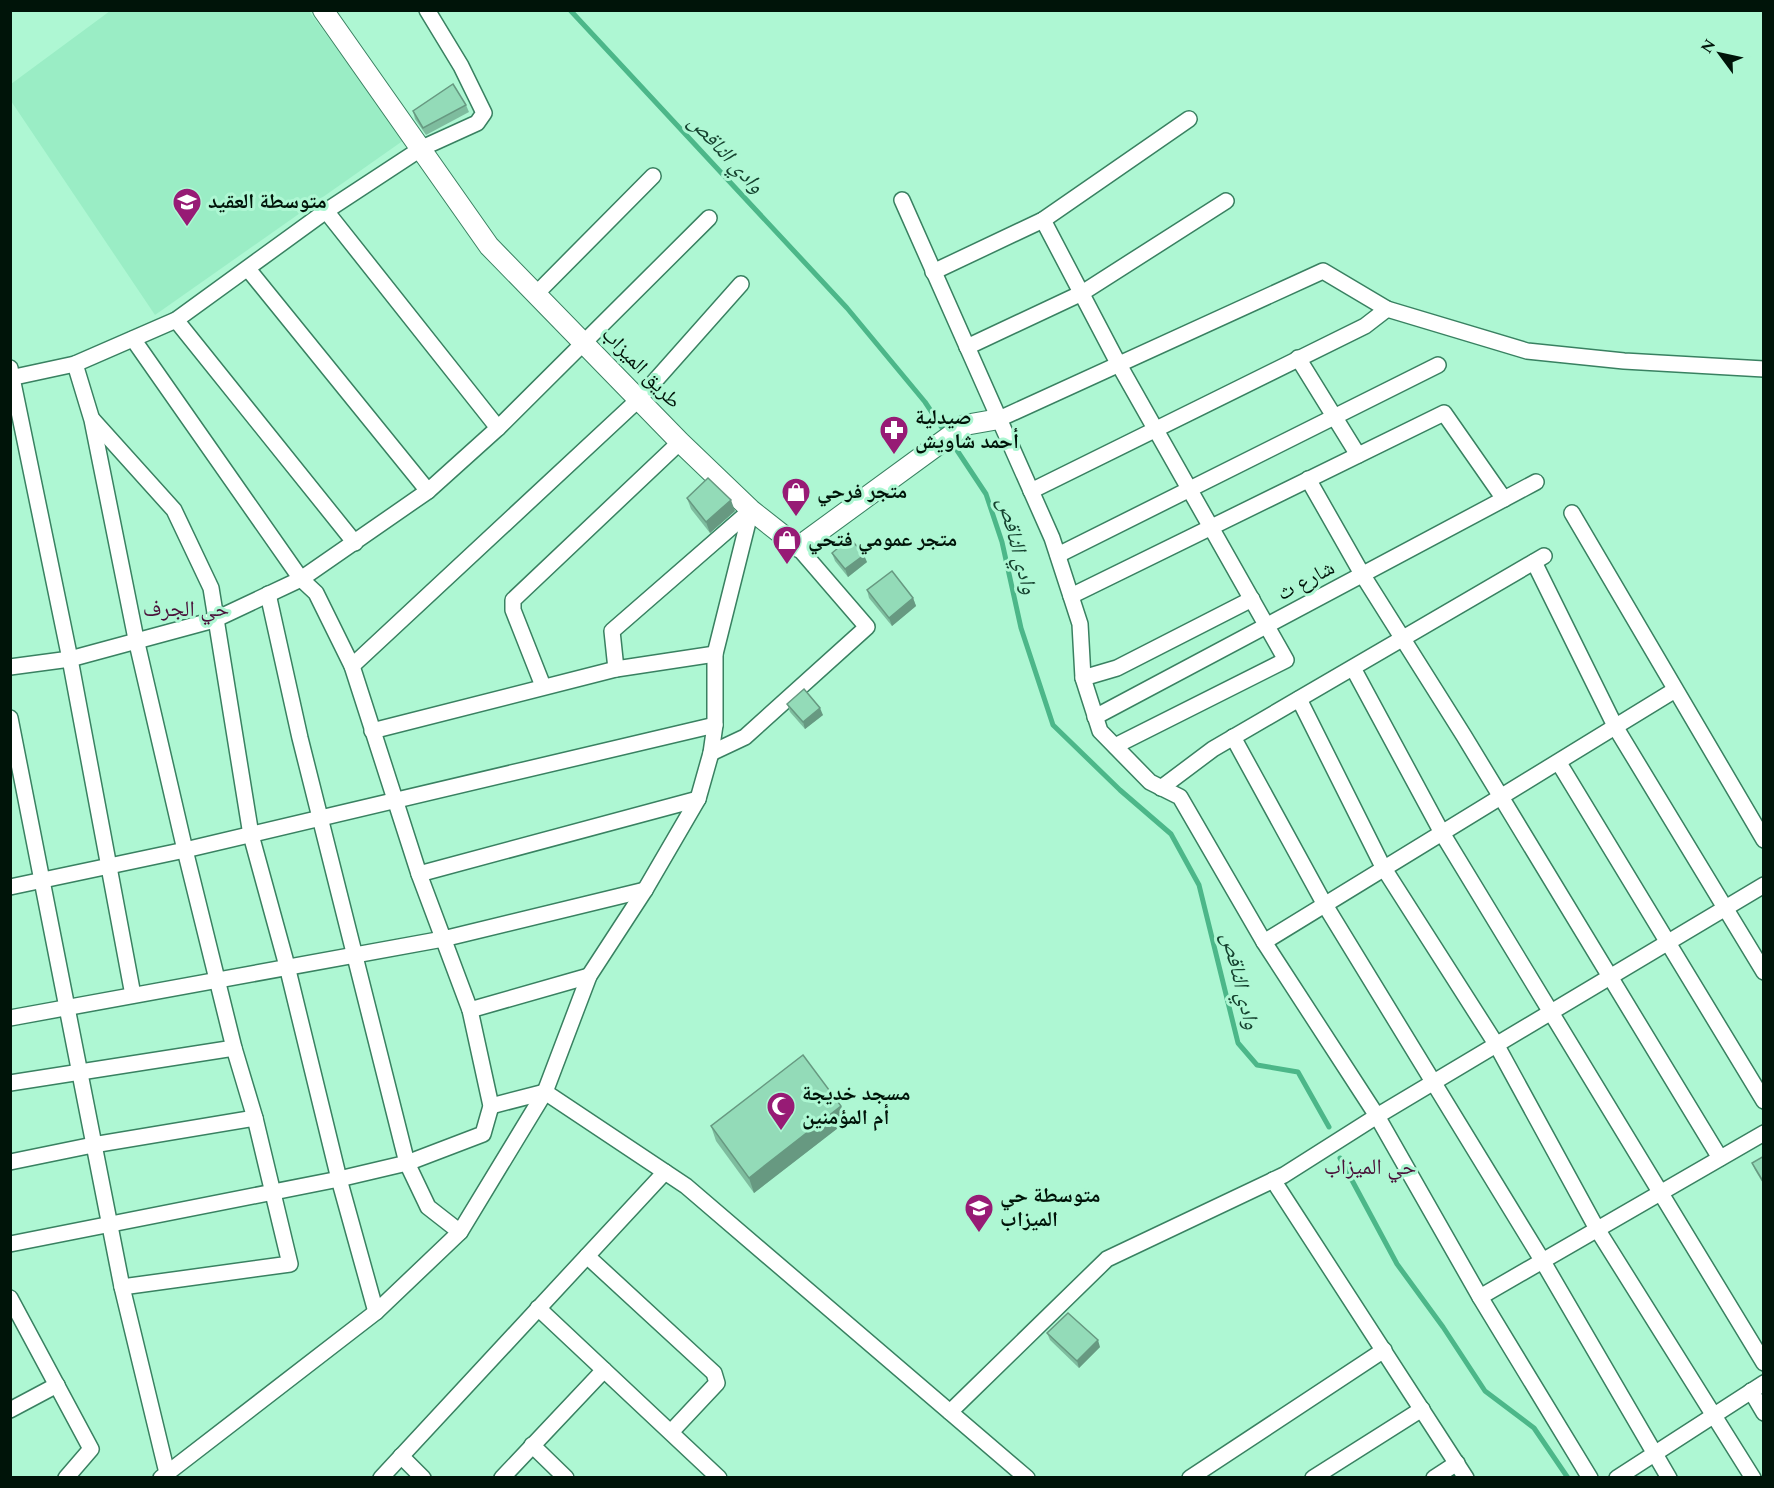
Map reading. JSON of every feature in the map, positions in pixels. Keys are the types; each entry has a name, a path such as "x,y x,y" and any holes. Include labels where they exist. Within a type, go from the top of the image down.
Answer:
{"street":[{"name":"طريق الميزاب","path":"323,10 489,246 680,442 751,510 798,548"},
{"path":"133,995 69,659 11,375 75,364 176,320 326,210 422,148 477,123 483,113 461,66 427,10"},
{"path":"933,272 1043,220 1190,118"},
{"path":"536,294 653,176"},
{"path":"902,200 1058,555 1080,624 1083,678 1100,731 1150,782 1180,797 1264,942 1377,1116 1480,1297 1590,1478"},
{"path":"967,347 1082,293 1226,201"},
{"path":"326,210 498,428"},
{"path":"10,667 69,659 136,639 214,620 301,579 428,490 498,428 709,218"},
{"path":"1043,220 1118,363 1286,660 1115,746"},
{"path":"248,269 428,490"},
{"path":"711,753 745,737 867,627 798,548 965,425 999,418 1323,271 1387,309 1527,351 1624,361 1764,369"},
{"path":"352,666 638,400 741,284"},
{"path":"1031,491 1365,326 1387,309"},
{"path":"176,320 355,543"},
{"path":"10,1244 273,1194 407,1163 483,1134 491,1106 470,1010 419,874 352,666 316,593 301,579 133,339"},
{"path":"1298,358 1358,455"},
{"path":"75,364 92,420 136,639 185,850 234,1048 255,1118 290,1264 122,1287"},
{"path":"1058,555 1438,365"},
{"path":"1071,596 1444,413 1504,499"},
{"path":"92,420 174,510 211,588 214,620 250,835 287,966 339,1179 376,1312"},
{"path":"543,686 513,610 513,600 680,442"},
{"path":"1308,479 1362,574 1720,1158"},
{"name":"شارع ث","path":"1095,717 1536,482"},
{"path":"10,718 44,882 109,1224 164,1475 376,1312 460,1232 545,1092 589,976 645,890 698,799 711,753 715,725 715,654 751,510"},
{"path":"616,669 612,631 751,510"},
{"path":"1572,513 1764,840"},
{"path":"1161,788 1233,737 1539,559 1616,728 1723,908 1764,972"},
{"path":"268,594 320,817 407,1163 428,1207 460,1232"},
{"path":"1083,678 1118,668 1252,598"},
{"path":"372,731 616,669 715,654"},
{"path":"1353,668 1442,833 1764,1363"},
{"path":"1264,942 1675,690"},
{"path":"1299,699 1383,867 1496,1044 1597,1228 1753,1478"},
{"path":"10,887 44,882 185,850 715,725"},
{"path":"1233,737 1325,905 1542,1260 1669,1478"},
{"path":"1559,763 1764,1101"},
{"path":"419,874 698,799"},
{"path":"950,1412 1107,1258 1273,1180 1764,885"},
{"path":"10,1018 443,939 645,890"},
{"path":"470,1010 589,976"},
{"path":"10,1083 234,1048"},
{"path":"491,1106 545,1092 686,1186 1027,1478"},
{"path":"10,1162 93,1145 255,1118"},
{"path":"1480,1297 1764,1133"},
{"path":"381,1478 665,1172"},
{"path":"1273,1180 1466,1478"},
{"path":"587,1256 714,1373 717,1383 671,1432"},
{"path":"10,1298 91,1449 66,1478"},
{"path":"538,1308 719,1478"},
{"path":"1190,1478 1384,1350"},
{"path":"502,1478 604,1370"},
{"path":"10,1410 57,1385"},
{"path":"1617,1478 1757,1387 1764,1413"},
{"path":"1313,1478 1422,1409"},
{"path":"532,1445 566,1478"},
{"path":"401,1456 423,1478"},
{"path":"1434,1478 1457,1463"}],"shaded area":[{"name":"متوسطة العقيد","path":"110,11 309,11 404,140 155,315 11,101 11,84"}],"building":[{"path":"453,84 466,105 423,128 413,111"},
{"path":"708,478 731,500 706,522 687,498"},
{"path":"850,538 864,555 845,569 832,553"},
{"path":"892,571 913,598 889,618 867,590"},
{"path":"804,689 820,708 803,722 787,704"},
{"name":"مسجد خديجة أم المؤمنين","path":"803,1055 841,1106 749,1178 711,1126"},
{"path":"1764,1156 1764,1183 1752,1163"},
{"path":"1068,1313 1098,1340 1077,1361 1047,1333"}],"waterway":[{"name":"وادي الناقص","path":"570,10 847,308 925,402 986,494 1002,542 1021,628 1053,725 1120,790 1171,834 1199,885 1238,1043 1257,1065 1298,1072 1329,1127"},
{"path":"1340,1158 1397,1264 1443,1327 1485,1391 1534,1428 1568,1478"}],"place":[{"name":"متوسطة العقيد","path":"187,228"},
{"name":"صيدلية أحمد شاويش","path":"894,456"},
{"name":"متجر فرحي","path":"796,518"},
{"name":"متجر عمومي فتحي","path":"787,566"},
{"name":"مسجد خديجة أم المؤمنين","path":"781,1132"},
{"name":"متوسطة حي الميزاب","path":"979,1234"}],"district":[{"name":"حي الجرف","path":"186,609"},
{"name":"حي الميزاب","path":"1370,1167"}]}
